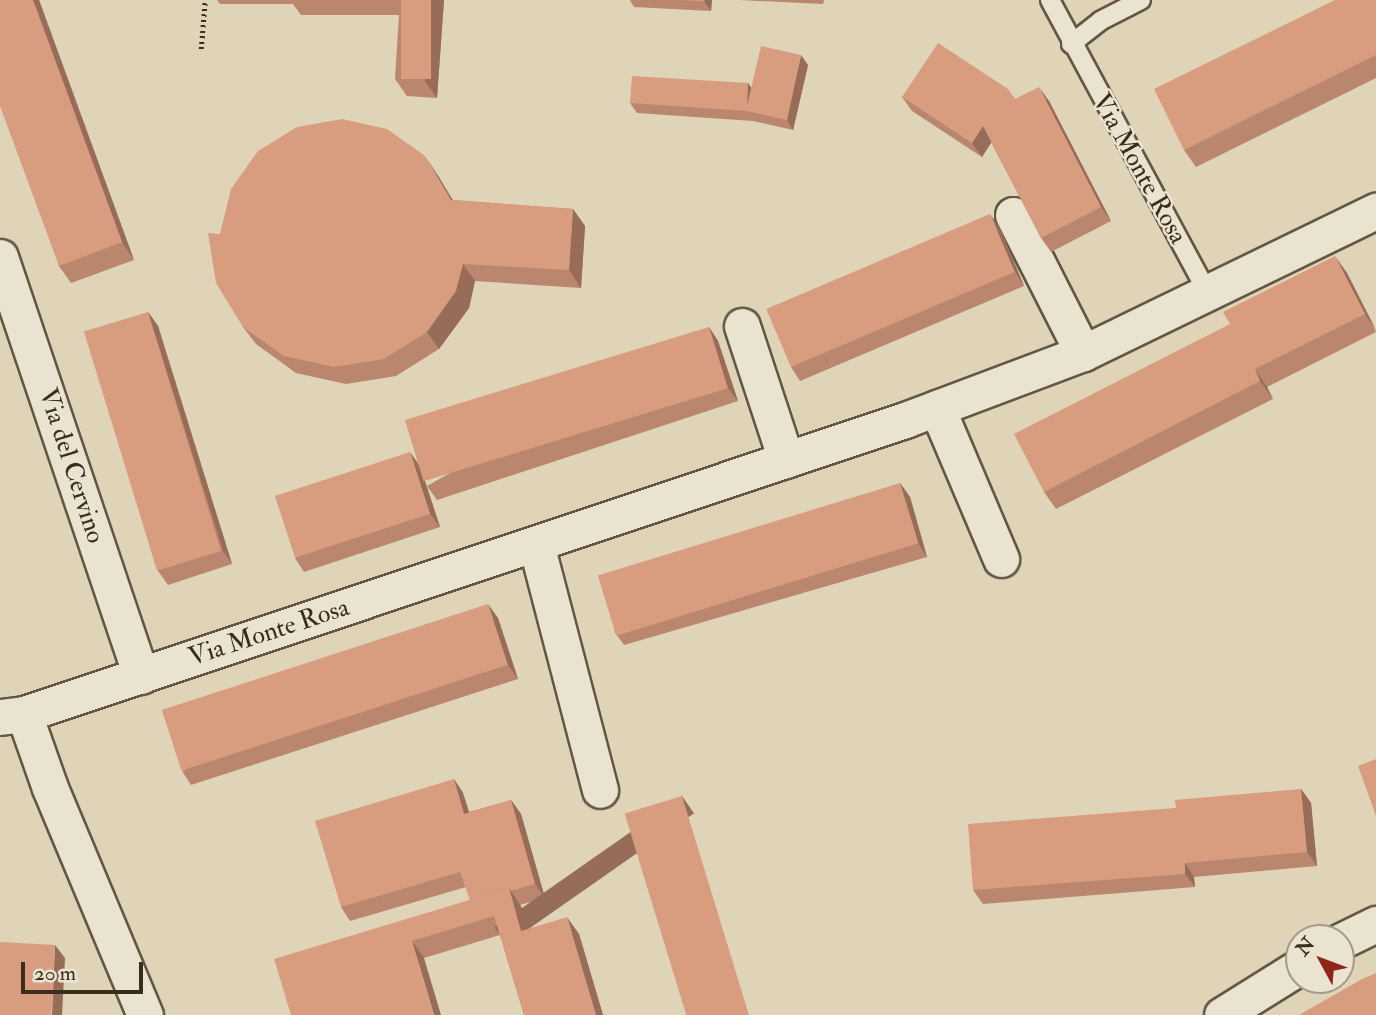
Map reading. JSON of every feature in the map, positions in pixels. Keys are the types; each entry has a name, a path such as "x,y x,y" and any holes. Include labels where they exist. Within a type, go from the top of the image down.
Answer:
{"street":[{"name":"Via Monte Rosa","path":"12,716 141,676 937,408 1083,353 1376,211"},
{"path":"1013,215 1083,353"},
{"name":"Via del Cervino","path":"0,257 141,676"},
{"path":"742,326 786,460"},
{"path":"937,408 1001,559"},
{"path":"536,544 600,790"},
{"path":"12,716 50,788 145,1015"},
{"path":"1355,935 1376,925"},
{"path":"1222,1015 1285,976"}],"lane":[{"name":"Via Monte Rosa","path":"1050,0 1071,44 1208,294"},
{"path":"1071,44 1100,21 1141,0"}],"path":[{"path":"201,50 205,0"}],"building":[{"path":"0,0 33,0 122,242 59,266 0,106"},
{"path":"401,0 431,0 431,79 401,79"},
{"path":"1335,0 1376,0 1376,55 1184,150 1154,89"},
{"path":"938,43 1008,89 1015,99 1039,87 1101,207 1041,238 983,126 972,143 902,97"},
{"path":"761,46 801,55 787,120 746,111 630,103 632,76 748,83 747,106"},
{"path":"342,119 387,129 425,156 451,200 573,209 569,270 463,264 456,291 427,332 384,359 334,367 284,356 243,327 216,283 208,233 220,234 231,189 258,151 297,127"},
{"path":"990,214 1015,272 791,367 766,309"},
{"path":"1335,256 1365,314 1255,369 1260,381 1044,492 1014,434 1230,324 1223,312"},
{"path":"148,312 221,551 157,571 84,332"},
{"path":"709,327 728,388 424,481 405,420"},
{"path":"410,452 430,514 295,558 275,496"},
{"path":"900,483 918,543 616,636 598,575"},
{"path":"488,604 508,665 182,771 162,710"},
{"path":"1376,759 1376,816 1358,766"},
{"path":"454,779 464,814 511,800 535,884 511,891 509,888 470,900 460,872 341,907 315,821"},
{"path":"1301,789 1307,852 1185,863 1185,874 973,890 968,824 1176,808 1175,800"},
{"path":"682,796 749,1015 686,1015 625,814"},
{"path":"509,888 521,931 567,917 596,1015 524,1015 494,916 412,941 434,1015 291,1015 274,959"},
{"path":"0,942 55,945 51,1015 0,1015"},
{"path":"1376,973 1376,1015 1299,1015 1336,994 1355,994 1355,983"}]}
